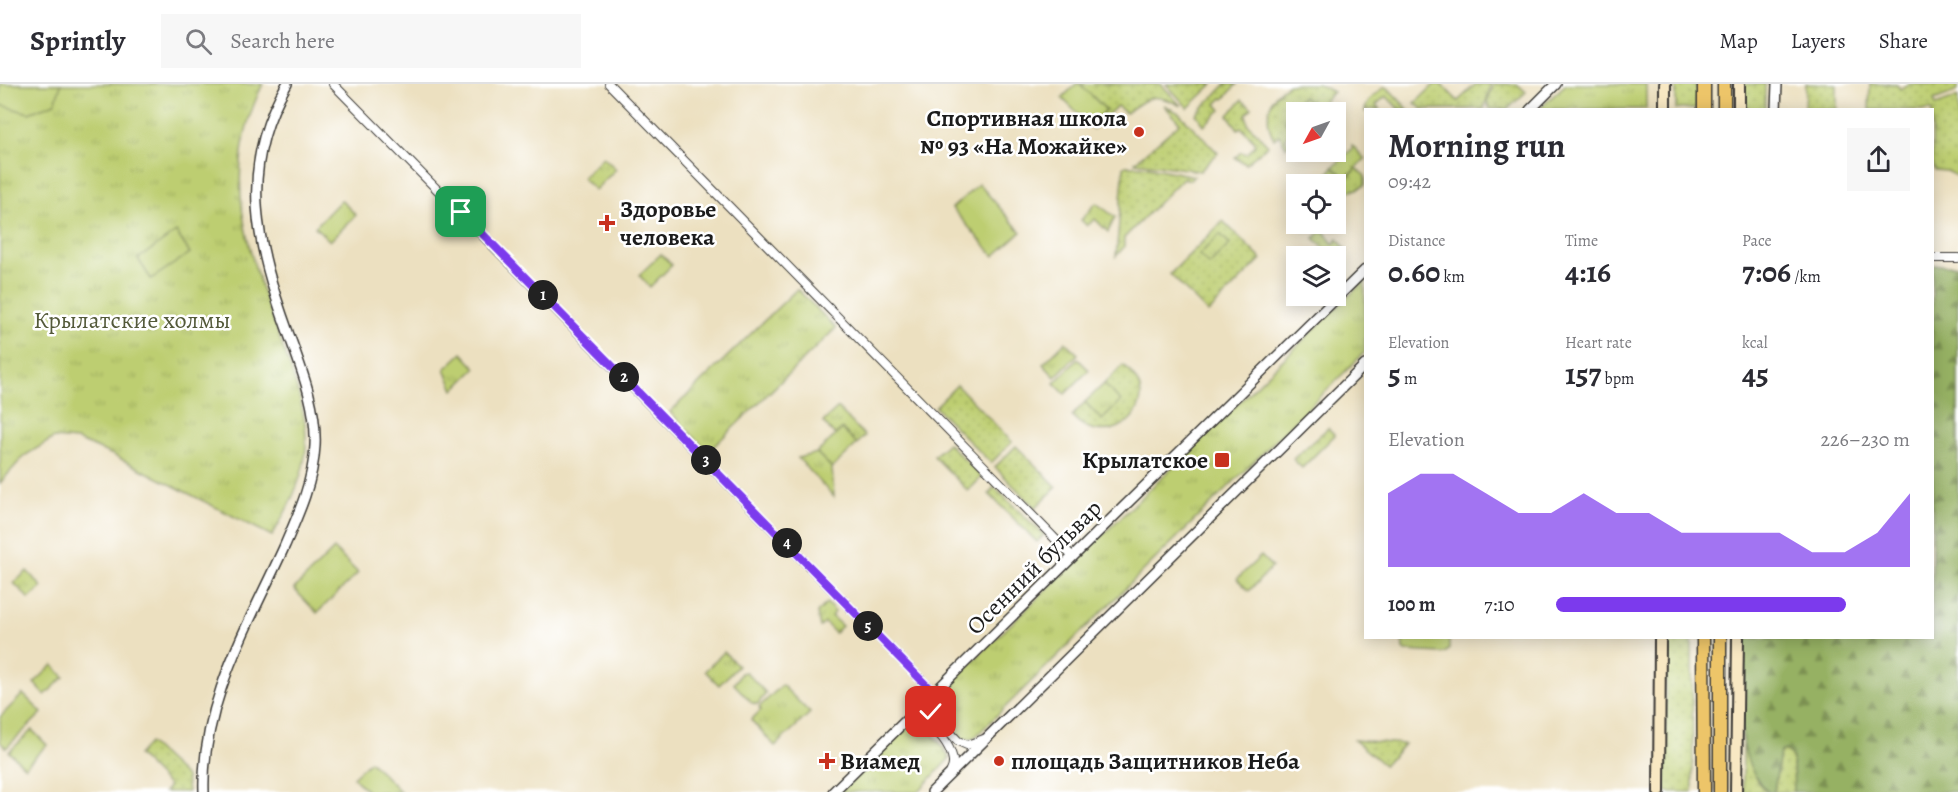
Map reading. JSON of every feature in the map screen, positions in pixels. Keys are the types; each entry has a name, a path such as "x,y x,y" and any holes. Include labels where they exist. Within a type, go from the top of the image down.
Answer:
{"main road":[{"path":"1665,84 1665,108"},
{"path":"1704,84 1704,108"},
{"path":"1724,84 1724,108"},
{"path":"1739,84 1739,108"},
{"path":"1659,792 1660,639"},
{"path":"1703,639 1704,792"},
{"path":"1720,639 1720,792"},
{"path":"1736,792 1738,639"}],"street":[{"path":"204,792 207,736 214,706 236,651 298,514 313,470 315,444 310,399 266,268 255,208 257,176 266,129 287,84"},
{"path":"333,84 933,694 931,712 958,741 967,745 987,738"},
{"path":"609,84 1072,556"},
{"path":"1532,108 1556,84"},
{"path":"1776,108 1777,84"},
{"path":"1934,258 1958,258"},
{"name":"Осенний бульвар","path":"833,792 1364,271"},
{"path":"932,792 1364,366"},
{"path":"905,722 912,717 921,718 950,747 954,762 947,777"}],"green space":[{"name":"Крылатские холмы","path":"0,84 263,84 249,118 242,152 240,185 244,218 250,251 289,362 306,430 303,466 288,508 272,536 113,455 77,440 54,438 24,456 0,483"},
{"path":"0,84 61,84 55,103 29,113 0,105"},
{"path":"1076,84 1080,84 1106,110 1090,126 1062,98"},
{"path":"1080,84 1161,84 1181,106 1157,97 1146,100 1126,113 1117,106 1093,129 1090,126 1106,110"},
{"path":"1166,84 1213,84 1188,108"},
{"path":"1226,84 1237,84 1224,99 1222,98 1216,104 1221,110 1204,125 1196,114"},
{"path":"1289,84 1318,84 1333,92 1323,102 1310,102 1303,97 1297,102 1286,102 1286,147 1279,135 1274,139 1268,116 1272,101"},
{"path":"1435,84 1441,84 1458,101 1476,84 1491,84 1484,108 1421,108 1415,103"},
{"path":"1494,84 1517,84 1526,92 1509,108 1490,108 1487,102"},
{"path":"1566,84 1646,84 1646,108 1540,108"},
{"path":"1676,84 1697,84 1696,108 1676,108"},
{"path":"1744,84 1765,84 1765,108 1745,108"},
{"path":"1806,84 1837,84 1837,108 1805,108"},
{"path":"1870,84 1897,84 1900,89 1909,84 1958,84 1958,91 1934,100 1936,105 1958,97 1958,177 1946,171 1935,170 1934,167 1934,108 1869,108"},
{"path":"1384,87 1388,88 1407,108 1398,108 1386,96 1376,105 1379,108 1366,108 1371,98"},
{"path":"1303,97 1310,102 1297,102"},
{"path":"1242,100 1252,108 1246,114 1248,124 1268,145 1246,164 1235,158 1241,152 1247,154 1255,146 1254,141 1241,127 1238,129 1228,115"},
{"path":"1164,105 1179,113 1218,153 1200,171 1135,162 1180,123"},
{"path":"1352,145 1364,160 1346,178 1346,174 1341,174 1333,167 1338,162 1346,162 1346,155 1352,149"},
{"path":"603,157 616,169 595,190 582,178"},
{"path":"1124,166 1143,166 1194,176 1190,180 1183,178 1124,238 1124,247 1116,256"},
{"path":"1333,167 1343,174 1327,174"},
{"path":"1357,168 1364,175 1364,186 1346,192 1346,177 1348,178"},
{"path":"979,184 1021,232 994,256 952,208"},
{"path":"341,200 356,215 330,241 315,227"},
{"path":"1096,203 1115,217 1108,232 1095,219 1087,226 1081,220"},
{"path":"1223,221 1261,259 1208,313 1170,274"},
{"path":"176,232 190,253 151,279 138,259"},
{"path":"1220,234 1230,244 1209,265 1199,255"},
{"path":"1318,234 1326,234 1333,244 1338,239 1343,246 1322,246 1314,238"},
{"path":"661,254 672,265 650,287 639,275"},
{"path":"1934,265 1958,265 1958,792 1794,792 1793,759 1786,750 1780,752 1774,792 1768,792 1756,777 1748,760 1743,740 1740,698 1744,639 1934,639"},
{"path":"1364,281 1364,353 973,739 963,740 933,710 935,698 1338,306 1346,306 1346,298"},
{"path":"797,289 836,328 708,452 670,412"},
{"path":"1065,342 1078,354 1055,377 1043,364"},
{"path":"462,353 476,368 454,390 445,369"},
{"path":"1078,359 1089,370 1065,394 1054,383"},
{"path":"1123,365 1133,375 1140,388 1141,400 1137,411 1129,420 1120,427 1096,430 1083,425 1072,416 1085,402 1101,419 1120,401 1104,384"},
{"path":"1104,384 1121,401 1102,420 1085,402"},
{"path":"957,385 1012,442 991,463 935,407"},
{"path":"838,408 865,436 857,444 842,429 835,435 823,422"},
{"path":"1328,428 1335,435 1302,468 1293,459"},
{"path":"842,429 857,444 832,468 817,453"},
{"path":"948,443 982,477 968,491 934,456"},
{"path":"1016,446 1057,487 1035,508 995,467"},
{"path":"817,453 832,468 834,497 798,458"},
{"path":"994,487 1044,535 1037,542 989,494"},
{"path":"334,549 358,573 317,613 294,589"},
{"path":"1261,556 1272,567 1249,591 1237,579"},
{"path":"27,571 42,587 29,599 14,583"},
{"path":"827,603 835,612 831,616 842,626 835,633 825,623 820,627 817,613"},
{"path":"1402,639 1449,639 1449,650 1444,653 1406,651 1403,648"},
{"path":"1666,639 1692,639 1693,792 1665,792"},
{"path":"724,652 738,666 719,685 705,671"},
{"path":"53,665 64,677 45,695 34,683"},
{"path":"746,672 766,693 758,704 752,703 734,684 741,673"},
{"path":"782,685 810,713 775,746 751,720 761,710 759,707"},
{"path":"23,694 42,713 6,748 0,742 0,717"},
{"path":"912,722 917,723 934,736 944,748 949,759 918,792 840,792"},
{"path":"32,730 47,745 25,767 9,752"},
{"path":"1354,740 1405,744 1384,765"},
{"path":"149,743 186,777 188,792 164,792 169,786 138,755"},
{"path":"1743,745 1758,783 1768,792 1743,792"},
{"path":"1786,750 1793,759 1794,792 1774,792 1780,752"},
{"path":"370,761 401,792 368,792 353,777"}],"place":[{"name":"Спортивная школа № 93 «На Можайке»","path":"1139,132"},
{"name":"Здоровье человека","path":"607,223"},
{"name":"Крылатское","path":"1222,460"},
{"name":"Виамед","path":"827,761"},
{"name":"площадь Защитников Неба","path":"999,761"}],"route":[{"path":"461,212 934,693 929,707 931,712"}]}
